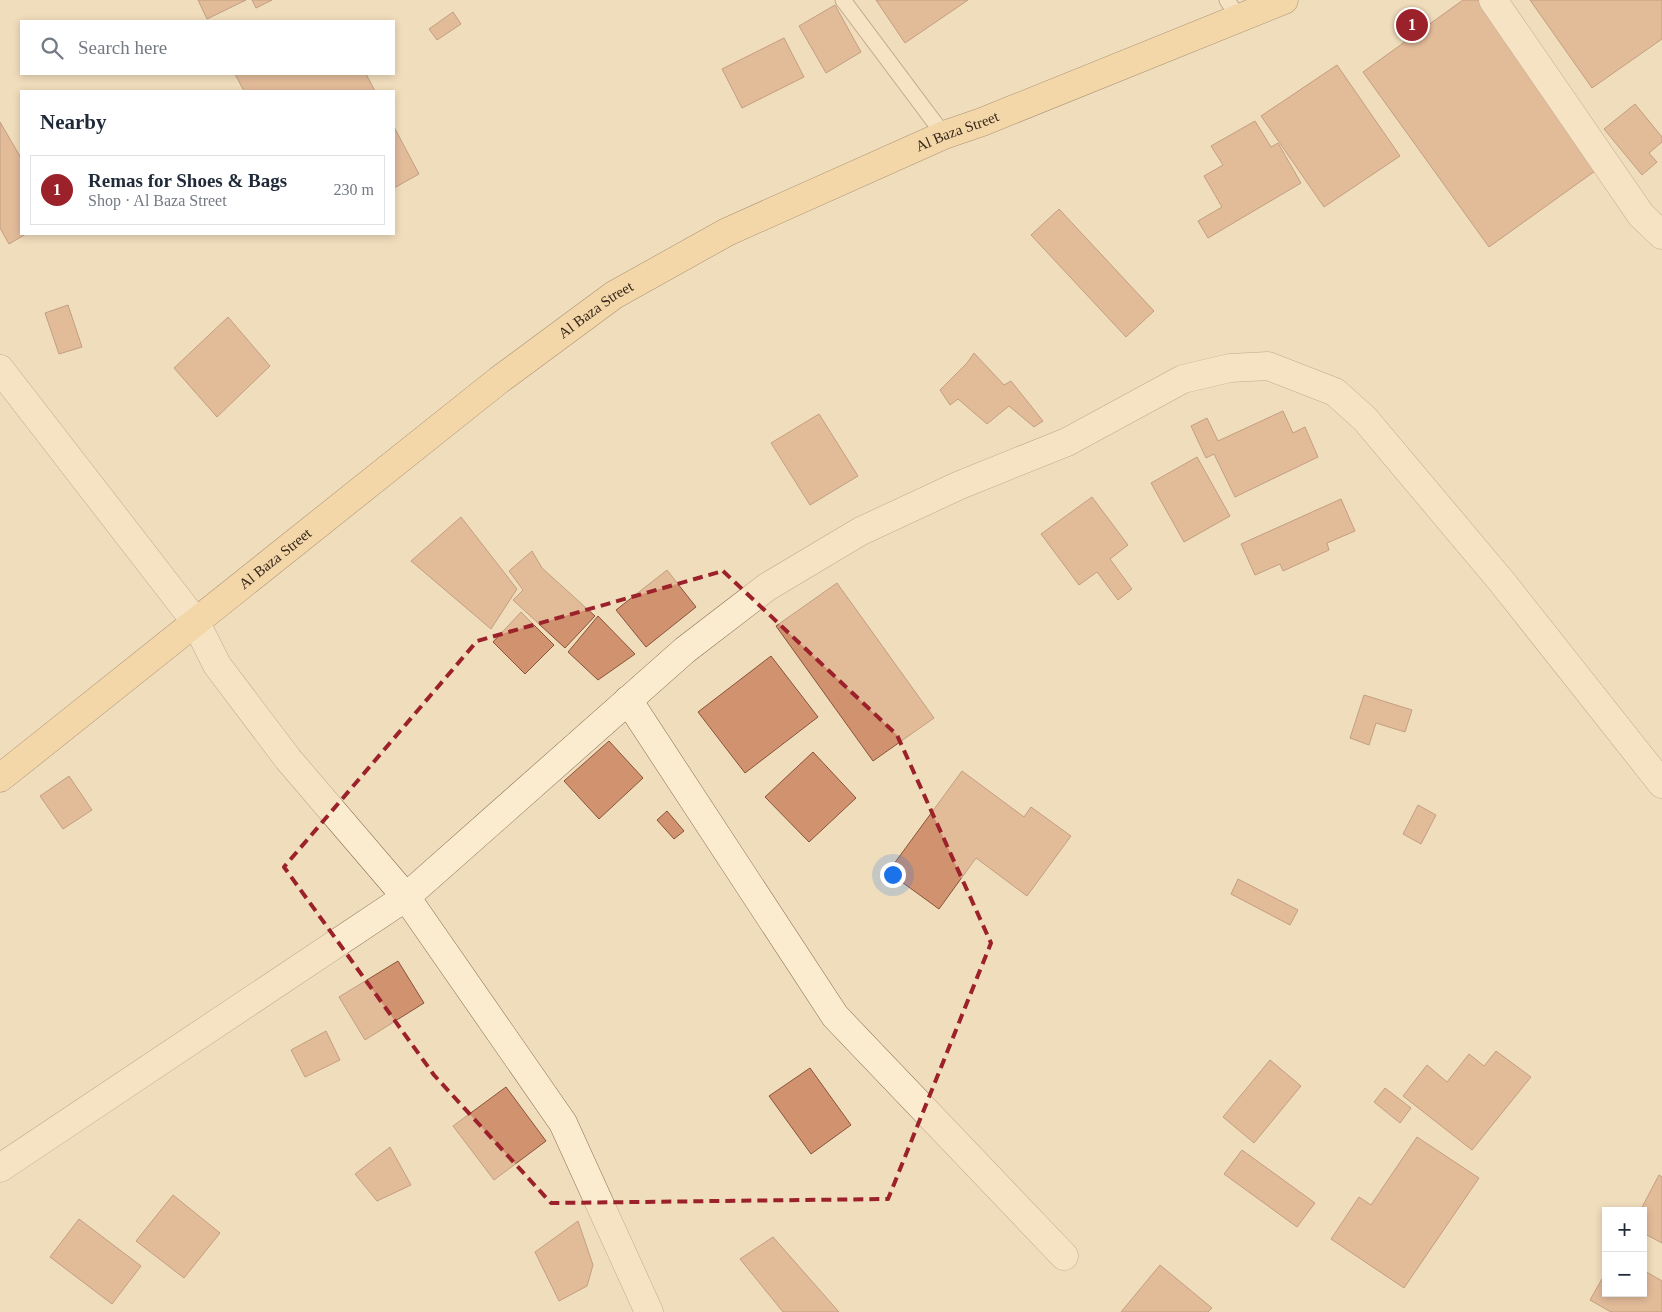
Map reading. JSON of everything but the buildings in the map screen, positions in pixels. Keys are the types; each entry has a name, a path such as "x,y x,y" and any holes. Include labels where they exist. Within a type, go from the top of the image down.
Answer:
{"main road":[{"name":"Al Baza Street","path":"0,778 499,380 614,295 727,232 944,135 982,122 1233,9 1284,0"}],"street":[{"path":"1493,0 1651,209 1662,235"},
{"path":"0,1168 406,897 686,650 767,587 861,532 960,484 1067,442 1183,380 1230,368 1268,366 1335,392 1365,419 1502,582 1662,784"},
{"path":"0,369 195,621 217,665 288,759 406,897 563,1123 649,1312"},
{"path":"628,700 835,1016 1064,1256"}],"lane":[{"path":"843,0 944,135"}],"highlighted area":[{"path":"723,571 897,735 991,943 888,1199 551,1203 434,1075 284,867 477,641"}],"place":[{"name":"Remas for Shoes & Bags","path":"1412,25"}]}
